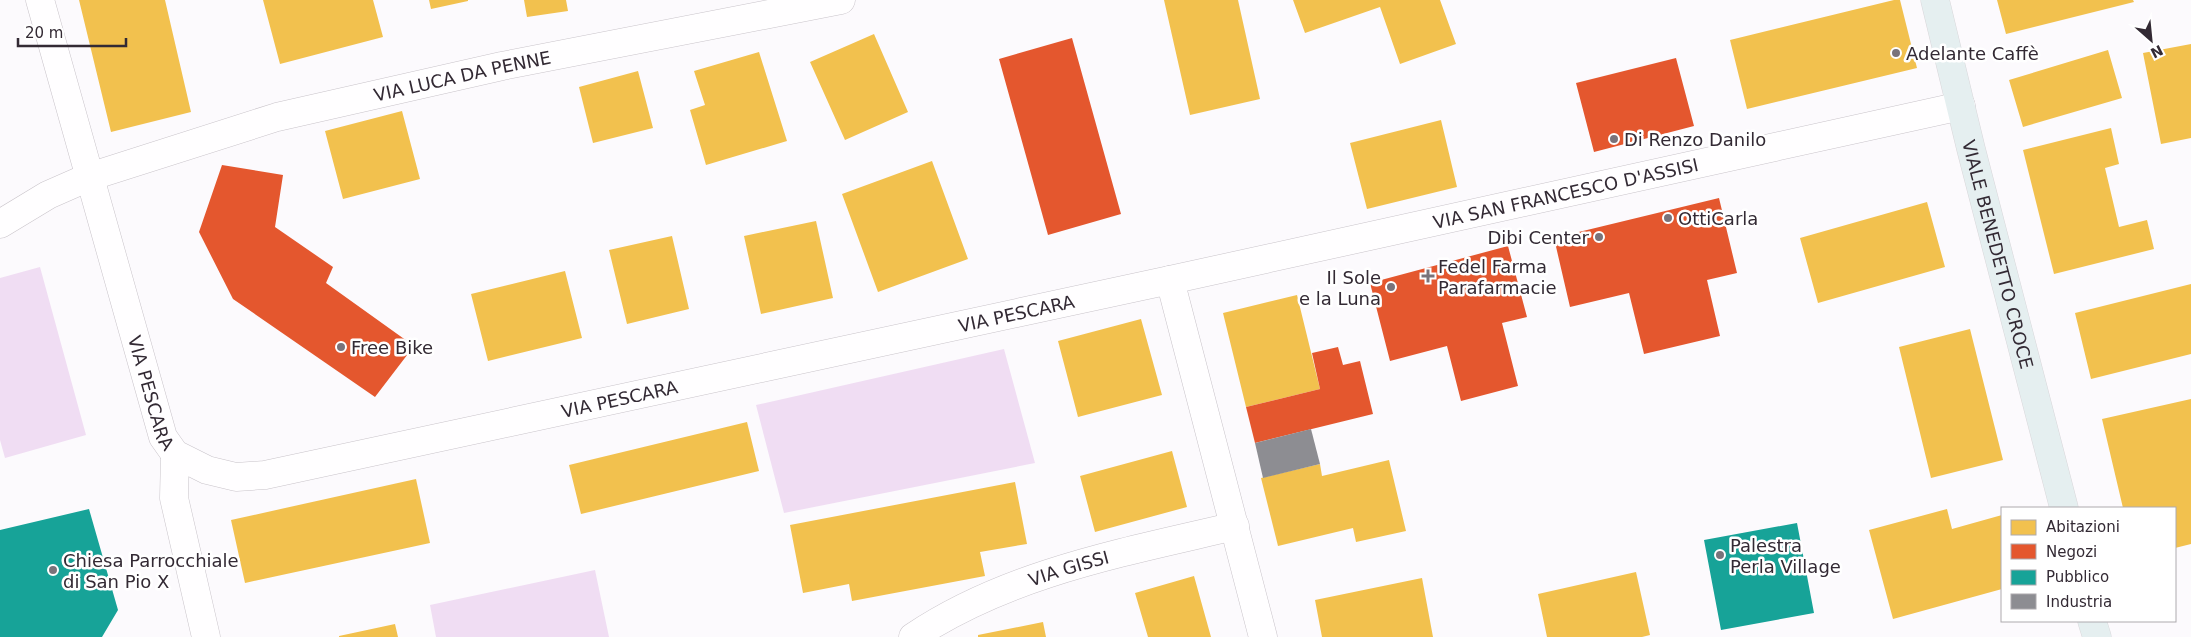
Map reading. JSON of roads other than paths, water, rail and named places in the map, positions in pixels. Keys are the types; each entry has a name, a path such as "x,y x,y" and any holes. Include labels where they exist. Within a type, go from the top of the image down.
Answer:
{"main road":[{"name":"VIALE BENEDETTO CROCE","path":"1935,0 2064,507"},
{"path":"2092,622 2097,637"}],"street":[{"name":"VIA PESCARA","path":"40,0 163,437 174,454 194,465 221,474 236,477 266,475 1170,280"},
{"name":"VIA LUCA DA PENNE","path":"0,224 48,195 89,177 277,116 502,66 841,0"},
{"name":"VIA SAN FRANCESCO D'ASSISI","path":"1170,280 1961,106"},
{"path":"1170,280 1263,637"},
{"path":"174,454 174,498 206,637"},
{"name":"VIA GISSI","path":"913,637 942,617 980,599 1081,563 1235,526"}],"place":[{"name":"Adelante Caffè","path":"1896,53"},
{"name":"Di Renzo Danilo","path":"1614,139"},
{"name":"OttiCarla","path":"1668,218"},
{"name":"Dibi Center","path":"1599,237"},
{"name":"Fedel Farma Parafarmacie","path":"1428,276"},
{"name":"Il Sole e la Luna","path":"1391,287"},
{"name":"Free Bike","path":"341,347"},
{"name":"Palestra Perla Village","path":"1720,555"},
{"name":"Chiesa Parrocchiale di San Pio X","path":"53,570"}]}
